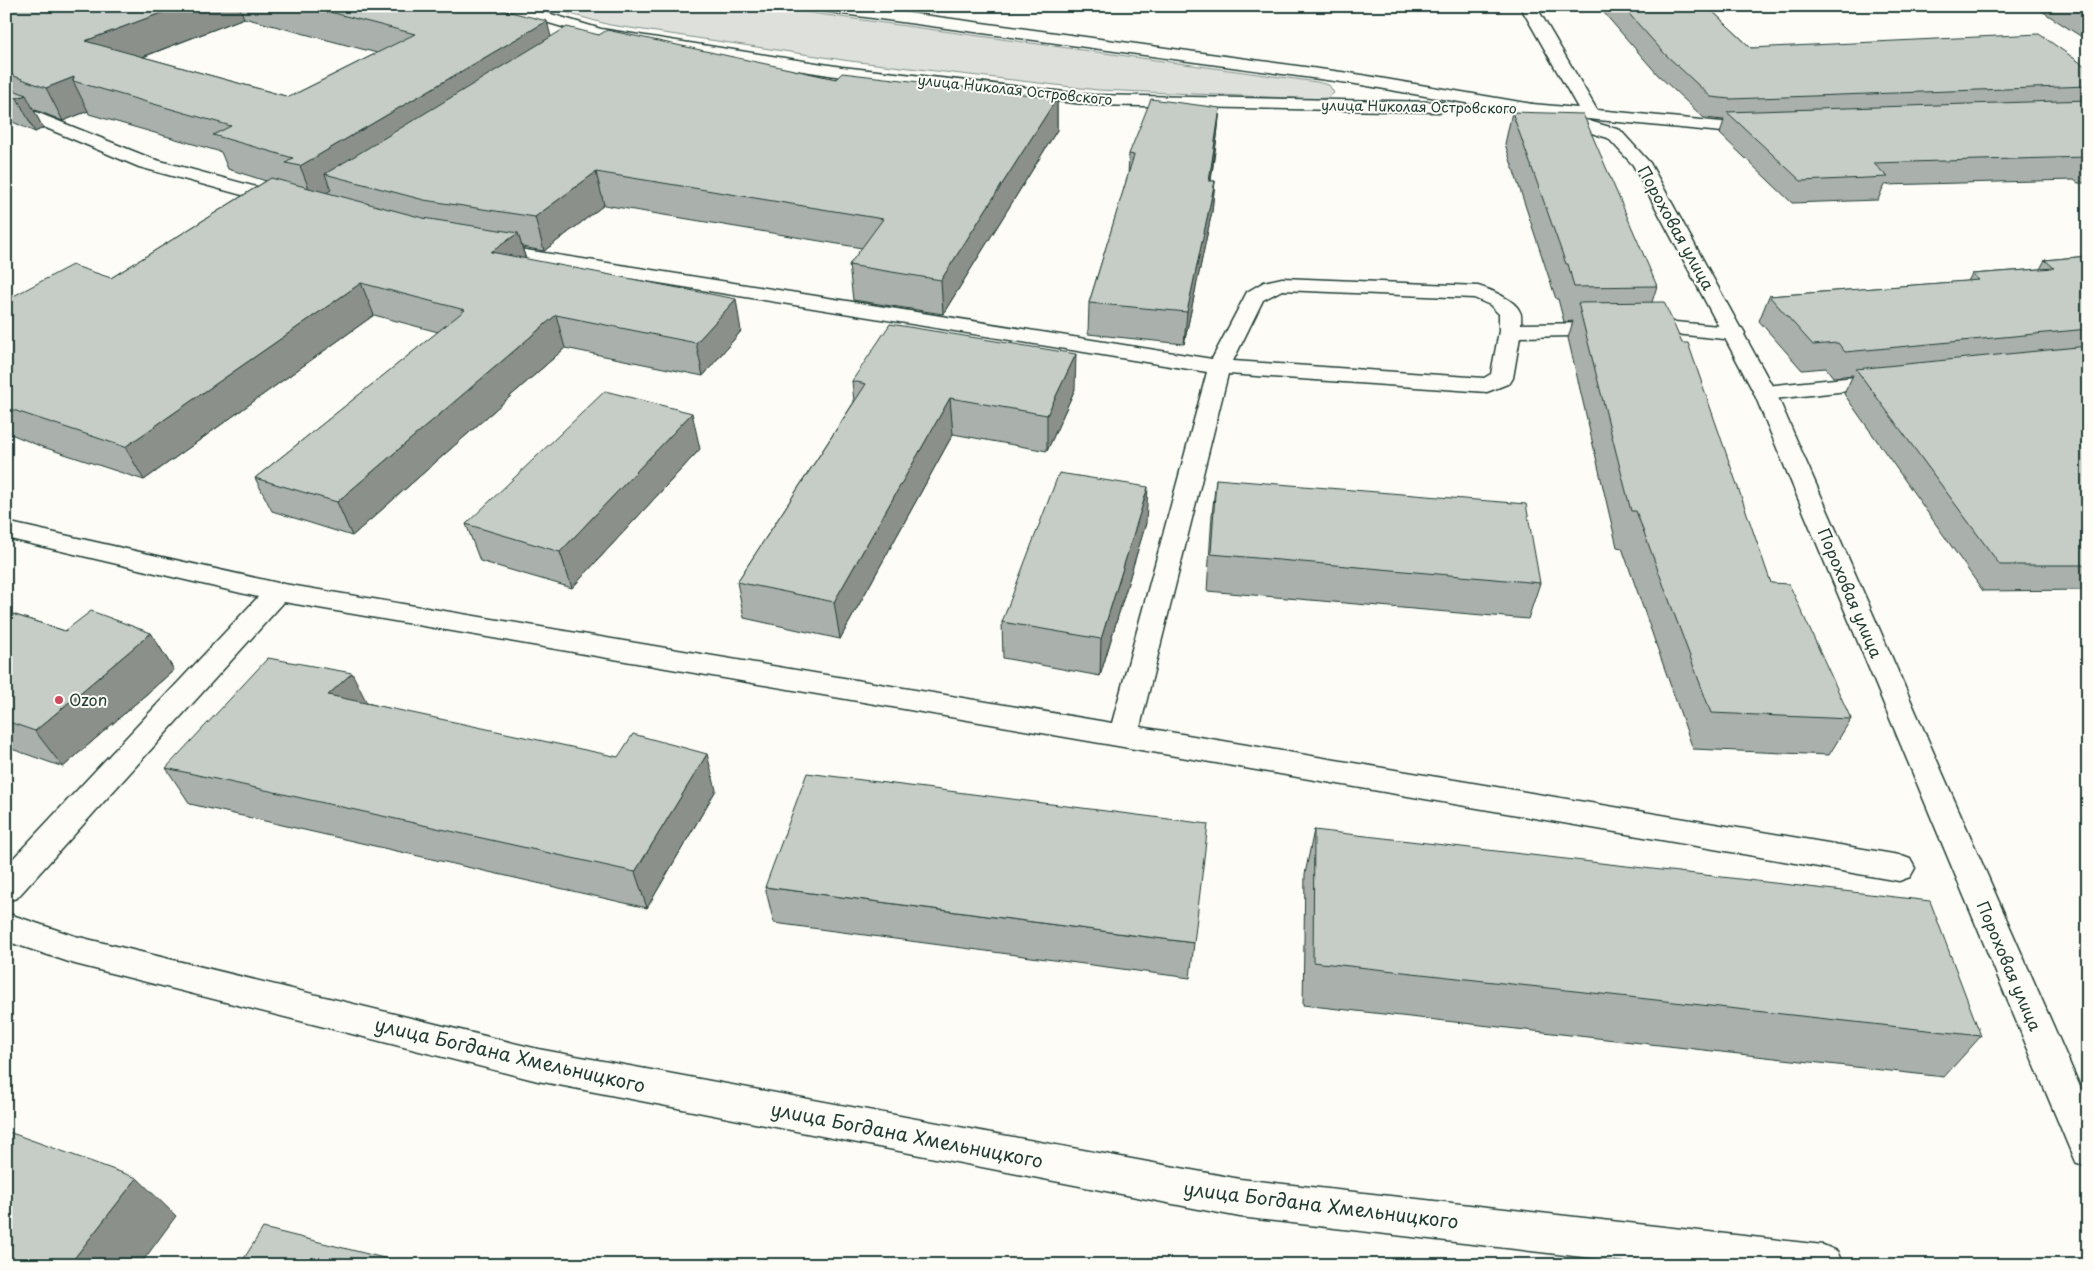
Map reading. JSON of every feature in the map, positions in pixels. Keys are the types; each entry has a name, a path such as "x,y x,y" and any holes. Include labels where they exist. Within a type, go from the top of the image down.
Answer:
{"main road":[{"name":"улица Николая Островского","path":"506,6 599,33 842,72 1092,100 1532,109"},
{"name":"улица Николая Островского","path":"821,6 1356,79 1532,109 1722,127 1772,125"},
{"path":"1528,6 1590,115"},
{"path":"581,44 599,33"},
{"path":"6,105 146,163 307,207"},
{"name":"Пороховая улица","path":"1532,109 1614,134 1641,163 1734,333 1765,393 2088,1149"},
{"path":"473,247 1220,367 1487,384 1502,378 1510,331 1510,312 1497,301 1478,292 1282,284 1271,286 1254,296 1220,367 1123,735"},
{"path":"1510,331 1675,328 1734,333"},
{"path":"1765,393 1902,380"},
{"path":"6,530 278,592 1899,868"},
{"path":"6,888 278,592"},
{"name":"улица Богдана Хмельницкого","path":"6,926 75,950 538,1065 1240,1198 1823,1265"}],"shaded area":[{"path":"542,6 760,6 1317,82 1329,85 1334,93 1327,98 1314,99 1098,90 850,61 610,25"}],"building":[{"path":"17,6 180,6 85,41 289,97 415,34 307,6 486,6 547,21 300,166 286,163 293,158 213,135 231,126 73,81 74,77 46,88 6,73 6,10"},
{"path":"1622,6 1707,6 1751,48 2039,34 2088,68 2088,86 1730,99 1711,97 1665,54"},
{"path":"2077,6 2088,6 2088,13"},
{"path":"567,27 599,35 607,30 836,79 842,73 1057,98 941,280 849,265 883,219 596,172 535,217 424,200 325,174"},
{"path":"6,87 26,95 17,98 6,94"},
{"path":"1151,99 1220,108 1209,181 1215,181 1187,312 1089,303 1134,155 1129,154"},
{"path":"2088,100 2088,159 2086,157 1873,163 1888,177 1801,181 1727,112"},
{"path":"1512,112 1583,114 1657,286 1574,287 1568,264 1566,264"},
{"path":"271,178 423,218 518,233 491,252 736,299 696,343 556,315 337,502 255,478 465,310 361,283 125,447 6,407 6,300 72,265 111,278"},
{"path":"2088,256 2088,329 1845,352 1838,343 1813,345 1769,296 1979,280 1972,274 2054,268 2045,260"},
{"path":"1664,302 1682,343 1688,343 1771,583 1789,584 1851,719 1711,713 1636,511 1631,511 1578,303"},
{"path":"890,324 1076,354 1047,415 950,398 834,602 737,582 866,384 852,381"},
{"path":"2088,346 2088,565 2000,565 1856,369"},
{"path":"605,391 692,413 560,552 466,524"},
{"path":"1059,473 1148,487 1101,639 1002,622"},
{"path":"1216,479 1526,504 1540,583 1211,554"},
{"path":"91,611 151,633 35,731 6,721 6,612 65,631"},
{"path":"268,658 352,673 328,695 618,757 633,734 707,754 635,872 166,768"},
{"path":"807,773 1208,824 1194,943 765,887"},
{"path":"1314,830 1930,901 1981,1036 1313,962"},
{"path":"6,1131 137,1178 69,1265 6,1265"},
{"path":"263,1228 412,1265 240,1265"}],"place":[{"name":"Ozon","path":"59,700"}]}
